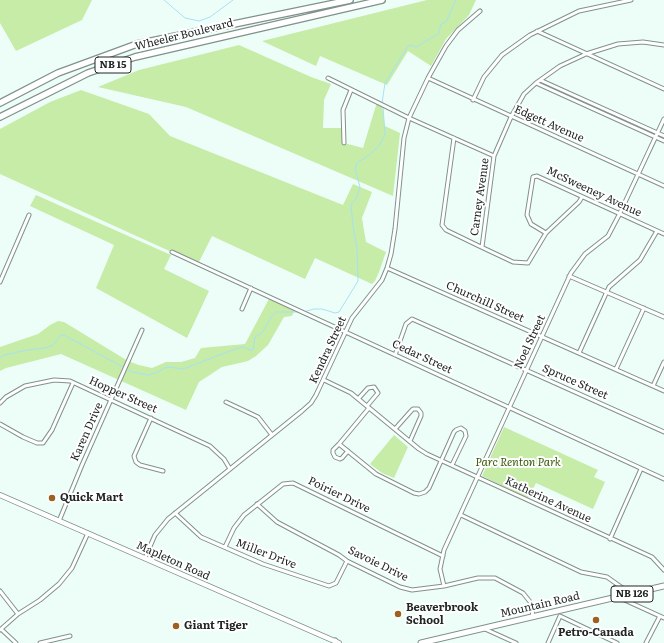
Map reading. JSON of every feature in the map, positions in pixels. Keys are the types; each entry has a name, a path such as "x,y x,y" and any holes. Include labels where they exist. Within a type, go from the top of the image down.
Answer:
{"highway":[{"name":"Wheeler Boulevard","path":"0,102 58,73 137,44 350,0"},
{"name":"Wheeler Boulevard","path":"0,117 88,73 135,57 382,0"}],"main road":[{"name":"Mapleton Road","path":"0,495 337,642"},
{"name":"Mountain Road","path":"421,643 533,617 559,614 618,597 664,586"}],"street":[{"path":"473,100 484,78 502,55 537,31 579,11 631,0"},
{"name":"Kendra Street","path":"145,558 155,535 175,513 311,403 324,380 352,318 380,283 387,268 395,228 404,138 409,118 428,78 450,41 458,30 480,11"},
{"path":"537,31 664,89"},
{"name":"Carney Avenue","path":"482,247 494,156 511,117 524,94 536,83 560,66 586,54 618,44 643,42 664,45"},
{"path":"328,78 409,118 494,156"},
{"name":"Edgett Avenue","path":"428,78 473,100 664,186"},
{"path":"540,80 664,136"},
{"path":"536,83 664,141"},
{"path":"344,143 343,110 351,90"},
{"name":"Noel Street","path":"444,586 440,569 443,556 569,276 585,254 608,236 664,120"},
{"path":"454,138 442,225 446,230 513,262 528,263 546,233 579,202 582,197"},
{"name":"McSweeney Avenue","path":"546,233 531,224 527,215 533,177 537,176 664,234"},
{"path":"0,282 28,215"},
{"path":"579,353 609,287 640,260 657,231"},
{"name":"Cedar Street","path":"172,252 663,479"},
{"name":"Churchill Street","path":"387,268 542,337 617,368 664,391"},
{"path":"569,276 664,317"},
{"path":"242,309 251,288"},
{"path":"617,368 644,308"},
{"name":"Spruce Street","path":"395,355 406,324 412,319 664,432"},
{"name":"Karen Drive","path":"59,521 142,330"},
{"path":"653,386 664,362"},
{"name":"Hopper Street","path":"0,403 6,397 25,386 54,380 73,383 210,446 224,459 230,469"},
{"name":"Katherine Avenue","path":"324,380 351,393 423,451 652,557 664,570"},
{"path":"0,424 23,437 37,443 44,443 52,430 73,383"},
{"path":"348,451 340,459 335,457 333,453 333,450 340,444 378,393 374,387 368,388 358,399"},
{"path":"226,402 258,417 272,435"},
{"path":"396,429 411,411 416,408 418,409 422,413 422,416 410,441"},
{"path":"151,418 134,456 136,462 140,465 162,471"},
{"path":"340,444 382,478 419,494 425,492 429,488 454,432 461,428 465,431 466,436 452,465"},
{"path":"610,538 641,469"},
{"path":"663,479 664,473"},
{"name":"Poirier Drive","path":"225,548 234,528 244,515 283,484 293,484 443,556"},
{"name":"Savoie Drive","path":"257,504 277,522 339,555 347,561 400,587 412,590 444,586 478,578 495,578 523,593 531,603 533,617"},
{"name":"Miller Drive","path":"175,513 201,537 263,564 329,586 336,583 347,561"},
{"path":"461,515 581,572 607,577 631,594"},
{"path":"16,643 1,630 18,614 40,600 62,580 72,568 88,533"},
{"path":"0,590 18,614"},
{"path":"618,597 664,618"},
{"path":"548,643 559,614 617,643"},
{"path":"646,643 660,616"},
{"path":"484,628 516,643"},
{"path":"40,643 70,636"}],"green space":[{"path":"0,0 92,0 82,20 16,51 0,23"},
{"path":"427,0 476,0 469,15 446,39 431,66 408,51 387,85 320,56 316,66 262,41"},
{"path":"239,45 311,77 331,84 324,100 323,128 344,128 344,143 363,148 377,102 382,105 385,126 400,133 393,196 186,107 98,87 139,70"},
{"path":"81,90 149,114 170,136 343,205 353,184 372,192 362,218 366,242 386,252 375,281 372,284 315,258 305,279 212,236 198,264 0,174 0,129 50,102"},
{"path":"36,195 171,255 164,269 209,291 187,338 96,288 114,245 30,206"},
{"path":"270,297 295,309 292,316 284,317 268,345 256,356 248,361 222,367 199,382 186,410 61,354 6,368 0,371 0,347 38,334 58,321 64,322 128,361 139,365 152,368 166,362 181,362 195,358 201,348 245,344"},
{"name":"Parc Renton Park","path":"504,427 598,470 594,477 605,482 593,509 536,483 528,498 482,476"},
{"path":"394,435 408,447 394,478 382,473 370,464"}],"waterway":[{"path":"164,0 185,18 199,21 210,17 233,0"},
{"path":"382,103 385,83 408,46 411,45 416,47 438,34 441,24 446,22 456,0"},
{"path":"303,312 314,309 322,309 335,313 339,312 358,281 357,248 351,205 357,197 360,187 355,169 357,163 379,146 385,135 383,106"},
{"path":"0,358 4,355 46,348 53,345 60,336 64,335 132,372 149,375 169,367 183,369 238,348 244,347 249,350 253,350 255,337 262,333 276,312 300,312"}],"place":[{"name":"Quick Mart","path":"52,498"},
{"name":"Beaverbrook School","path":"398,614"},
{"name":"Petro-Canada","path":"596,620"},
{"name":"Giant Tiger","path":"176,626"}]}
